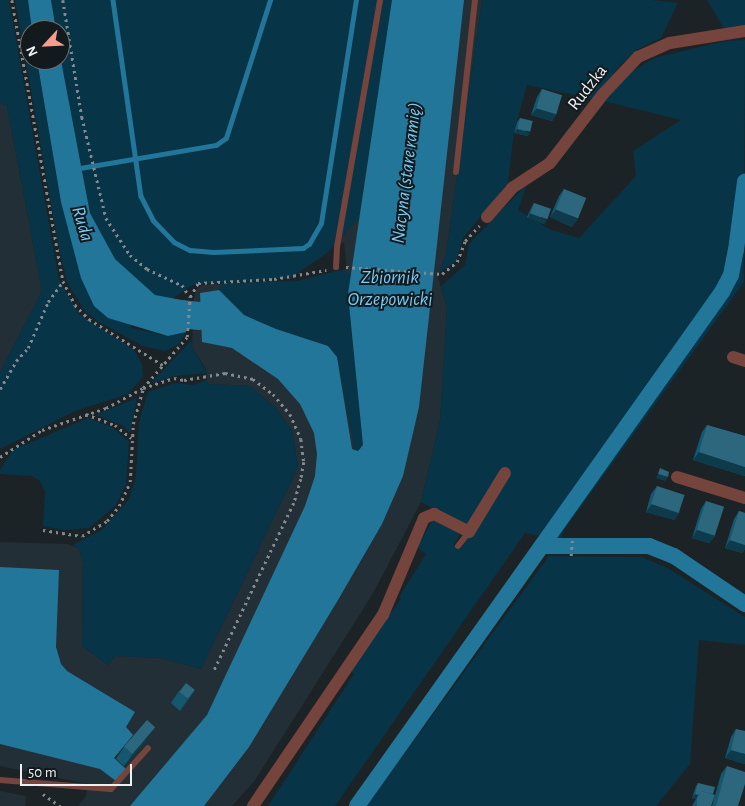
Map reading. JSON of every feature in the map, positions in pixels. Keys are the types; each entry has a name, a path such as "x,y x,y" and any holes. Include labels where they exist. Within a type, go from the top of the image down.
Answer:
{"street":[{"name":"Rudzka","path":"487,217 512,188 550,163 608,88 638,57 677,41 745,31"},
{"path":"253,806 339,675 383,614 424,518 434,514 469,532 505,473"},
{"path":"677,477 745,498"}],"lane":[{"path":"336,267 337,247 380,0"},
{"path":"456,172 475,0"},
{"path":"458,546 469,532"},
{"path":"0,780 11,782 30,780 111,789 148,748"}],"path":[{"path":"12,0 62,281 75,305 89,319 163,365"},
{"path":"63,0 93,173 106,218 130,255 147,269 182,286 190,299"},
{"path":"0,457 42,430 132,396 143,388 189,333 190,299 193,287 205,280 288,278 336,267 435,275 446,272 458,262 465,241 487,217"},
{"path":"0,389 16,361 28,348 48,302 62,281"},
{"path":"143,388 174,378 184,380 225,373 244,376 261,385 281,402 301,439 304,469 294,503 213,673"},
{"path":"43,530 82,536 112,516 128,488 135,414 143,388"},
{"path":"86,414 115,425 132,439"},
{"path":"571,556 572,540"}],"shaded area":[{"path":"0,0 9,0 59,280 79,314 134,350 142,364 143,377 128,394 75,411 0,449 0,373 42,291 7,106 0,102"},
{"path":"15,0 28,0 31,20 20,20 20,28"},
{"path":"51,0 392,0 359,218 326,254 290,278 192,285 172,299 155,296 115,259 90,213 63,70 70,70 70,20 54,20"},
{"path":"336,0 482,0 446,254 438,277 447,308 440,421 421,502 372,595 255,780 232,806 78,806 86,796 88,784 0,766 0,542 67,544 78,548 83,562 82,646 108,665 115,656 161,658 201,669 298,467 292,431 276,408 250,386 207,384 206,369 192,347 194,299 196,290 202,285 297,281 347,269 344,243 330,240"},
{"path":"482,0 652,0 678,3 661,38 638,49 620,65 594,99 527,85 514,132 508,183 463,238 456,261 439,273 446,254"},
{"path":"707,0 745,0 745,26 724,29"},
{"path":"745,40 744,282 564,530 560,540 525,533 335,806 268,806 354,674 350,671 401,599 399,597 426,554 417,547 434,518 460,533 454,545 460,549 489,508 466,526 421,502 440,421 447,308 441,286 465,265 469,244 527,184 518,210 551,230 579,238 636,176 633,151 681,120 603,101 625,76 654,58 725,41"},
{"path":"27,70 39,70 61,202 132,328 168,336 186,332 178,345 165,351 143,346 97,321 84,310 67,282 58,244"},
{"path":"0,102 7,106 42,291 0,373"},
{"path":"341,270 351,274 350,316 363,441 361,450 355,452 337,357 328,346 276,329 244,315 219,290 225,283 297,281"},
{"path":"193,339 192,347 207,373 175,376 151,383"},
{"path":"207,380 208,384 250,386 276,408 292,431 298,467 201,669 161,658 115,656 108,665 82,646 83,562 78,548 73,545 103,529 129,499 136,476 139,422 148,392 175,383 193,385"},
{"path":"137,398 130,433 122,425 96,415"},
{"path":"88,418 112,427 129,442 126,485 115,506 89,528 64,530 43,526 45,492 40,481 32,476 0,474 0,470 13,450"},
{"path":"549,556 641,557 666,567 745,617 745,645 699,640 690,764 656,806 366,806"},
{"path":"0,791 26,796 25,806 0,806"}],"water":[{"path":"28,0 51,0 54,20 31,20"},
{"name":"Zbiornik Orzepowicki","path":"392,0 464,0 419,407 403,476 382,524 338,600 249,747 204,806 130,806 207,715 305,506 315,476 317,454 314,433 300,404 278,379 232,348 202,342 200,293 219,290 244,315 276,329 328,346 337,357 352,449 358,451 363,445 348,294"},
{"path":"39,70 63,70 90,213 115,259 155,295 187,301 186,332 168,336 108,318 94,306 81,278 61,202"},
{"path":"0,567 59,570 56,647 61,664 67,671 135,712 126,727 133,735 114,758 126,769 116,781 100,769 0,744"}],"building":[{"path":"542,89 562,95 556,114 536,108"},
{"path":"520,118 533,121 530,132 518,129"},
{"path":"564,189 586,198 578,218 556,209"},
{"path":"534,203 551,209 547,219 530,213"},
{"path":"707,425 745,436 745,467 699,452"},
{"path":"660,468 669,472 668,477 658,474"},
{"path":"657,486 685,495 679,513 651,504"},
{"path":"706,501 724,507 715,535 697,530"},
{"path":"739,511 745,513 745,545 730,540"},
{"path":"186,683 195,690 188,698 179,692"},
{"path":"147,720 155,727 132,754 124,746"},
{"path":"736,729 745,731 745,754 731,750"},
{"path":"727,766 745,772 745,784 738,806 716,806"},
{"path":"698,783 715,787 713,794 701,791 699,795 695,794"},
{"path":"701,791 715,795 711,806 697,806 697,798"}],"waterway":[{"path":"113,0 141,196 153,220 174,242 190,250 213,252 303,248 309,244 321,223 356,0"},
{"path":"74,169 216,145 226,138 270,0"},
{"path":"357,806 722,292 731,275 745,182"},
{"name":"Ruda","path":"150,311 200,316"},
{"path":"542,546 649,546 674,556 745,604"}],"water label":[{"name":"Nacyna (stare ramię)","path":"407,173"}]}
